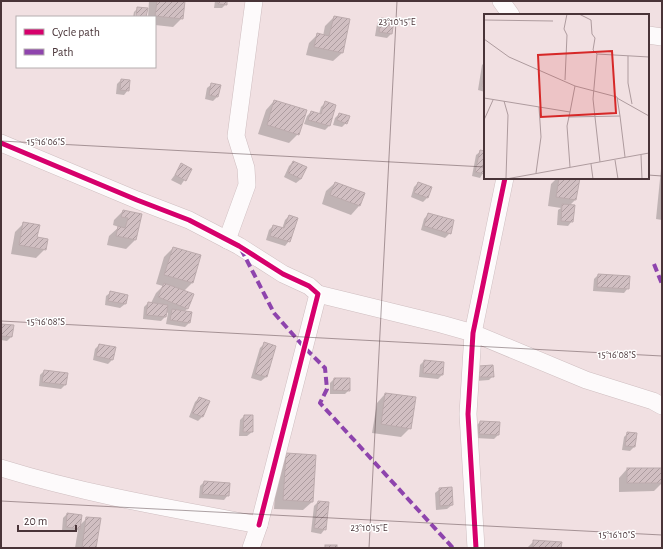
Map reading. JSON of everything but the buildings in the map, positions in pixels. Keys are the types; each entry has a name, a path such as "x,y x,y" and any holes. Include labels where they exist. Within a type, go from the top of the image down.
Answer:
{"street":[{"path":"227,240 247,185 246,168 236,136 254,1"},
{"path":"501,1 510,14"},
{"path":"649,36 662,37"},
{"path":"1,143 137,200 189,220 227,240 283,274 309,286 318,294 473,333 586,380 653,401 662,406"},
{"path":"476,548 468,414 473,333 505,179"},
{"path":"251,548 259,525 318,294"},
{"path":"1,468 32,477 176,510 259,525"}],"marked path":[{"path":"241,249 274,313 325,368 327,389 320,403 453,548"},
{"path":"654,264 662,284"}],"cycle path":[{"path":"1,143 137,200 189,220 239,246 283,274 309,286 318,294 259,525"},
{"path":"476,548 468,414 473,333 505,179"}]}
